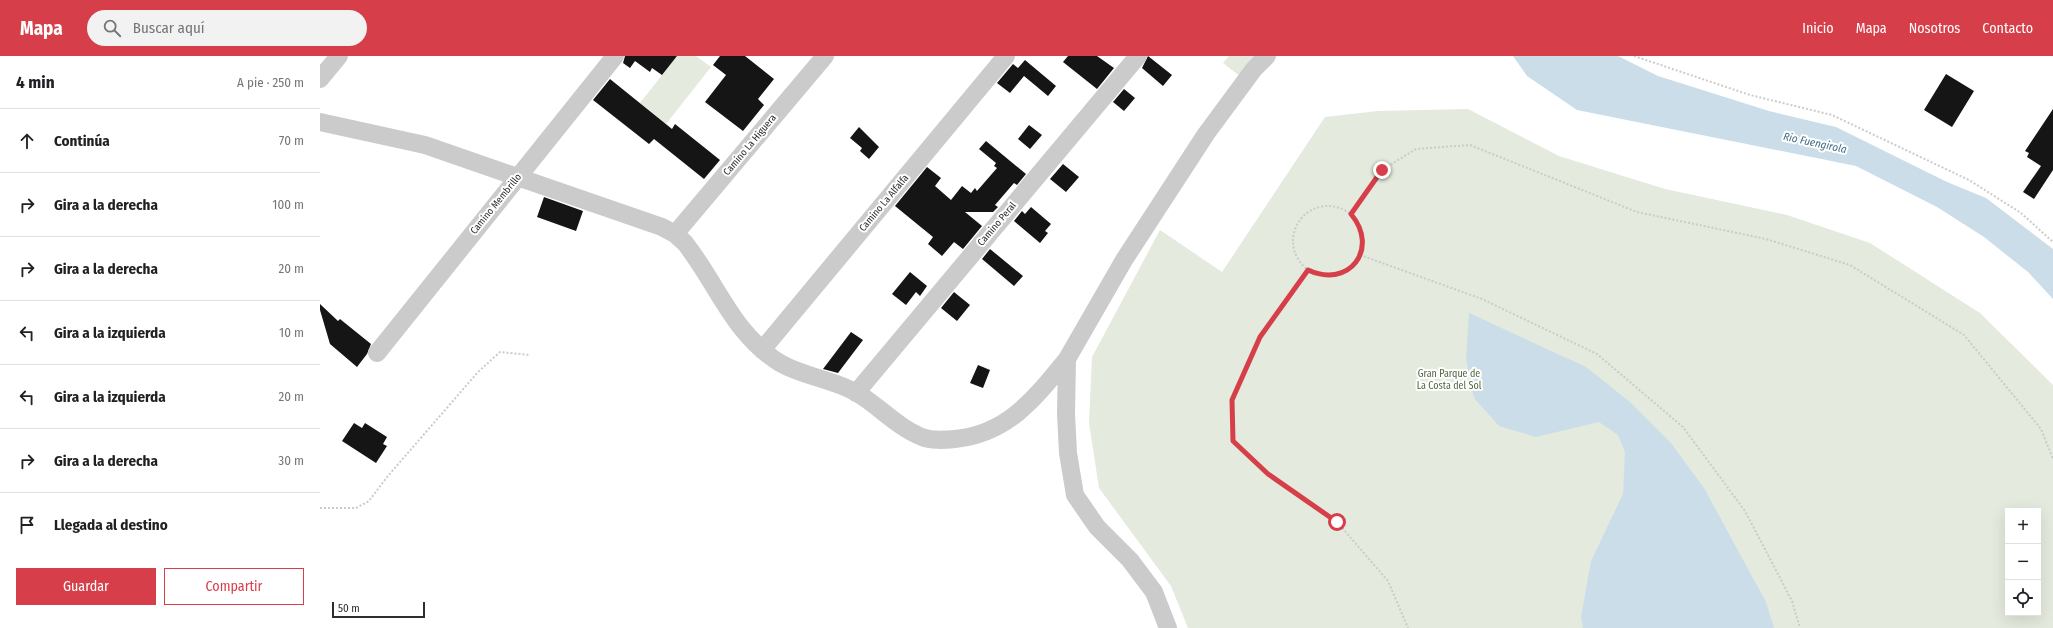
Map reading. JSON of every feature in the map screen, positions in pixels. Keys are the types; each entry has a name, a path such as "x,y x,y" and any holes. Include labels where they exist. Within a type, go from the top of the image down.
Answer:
{"street":[{"path":"320,79 339,56"},
{"name":"Camino Membrillo","path":"377,353 615,56"},
{"name":"Camino La Higuera","path":"675,234 825,56"},
{"name":"Camino La Alfalfa","path":"762,350 1006,56"},
{"name":"Camino Peral","path":"856,393 1138,56"},
{"path":"320,122 425,145 650,222 675,234 694,254 742,330 750,340 762,350 781,364 856,393 906,429 923,438 942,440 965,438 982,434 1001,424 1036,397 1067,359 1124,260 1206,134 1254,69 1267,56"},
{"path":"1067,359 1066,414 1068,453 1075,494 1097,527 1130,560 1154,592 1168,628"}],"path":[{"path":"1634,56 1750,95 1832,115 1969,180 2021,213 2053,242"},
{"path":"1351,214 1382,170 1416,149 1470,145 1637,212 1766,239 1850,265 1964,335 2041,429 2053,458"},
{"path":"1320,206 1342,208 1351,214 1358,223 1362,233 1363,244 1360,255 1354,265 1344,273 1332,276 1320,276 1308,270 1299,262 1294,251 1292,239 1295,227 1301,218 1320,206"},
{"path":"1360,255 1482,299 1597,354 1683,427 1745,511 1792,601 1800,628"},
{"path":"1308,270 1260,337 1232,400 1233,441 1268,474 1337,522 1388,581 1408,628"},
{"path":"320,508 356,508 369,501 387,477 478,372 500,352 530,355"}],"green space":[{"path":"677,56 696,56 711,67 666,124 640,103"},
{"path":"1229,56 1257,56 1241,77 1223,63"},
{"name":"Gran Parque de La Costa del Sol","path":"1468,109 1559,156 1665,189 1787,215 1870,243 1980,313 2053,385 2053,628 1188,628 1171,586 1099,488 1089,423 1092,357 1160,230 1222,272 1325,117 1378,111"}],"water":[{"name":"Rio Fuengirola","path":"1513,56 1618,56 1658,76 1769,111 1836,127 1947,182 1986,198 2053,249 2053,299 2028,272 1984,237 1937,207 1856,166 1577,110 1527,76"},
{"path":"1469,313 1586,367 1630,402 1671,443 1704,488 1766,602 1774,628 1583,628 1581,617 1591,561 1623,494 1625,452 1618,435 1599,422 1536,437 1499,426 1474,398 1466,359"}],"building":[{"path":"625,56 677,56 662,75 652,68 650,72 635,61 630,68 623,63"},
{"path":"720,56 745,56 774,79 758,99 764,105 743,131 705,102 726,75 713,65"},
{"path":"1068,56 1097,56 1114,68 1097,89 1063,62"},
{"path":"1148,56 1172,75 1163,86 1142,68"},
{"path":"1025,60 1056,86 1048,96 1024,76 1010,93 997,83 1013,64 1018,68"},
{"path":"1946,74 1974,91 1952,127 1924,110"},
{"path":"610,79 672,129 675,124 720,160 704,179 654,139 649,144 593,100"},
{"path":"1124,89 1135,98 1124,111 1113,102"},
{"path":"2053,109 2053,170 2034,199 2023,192 2041,166 2027,157 2029,153 2025,151"},
{"path":"1029,125 1042,135 1030,149 1018,139"},
{"path":"859,127 879,147 869,159 860,151 862,148 850,138"},
{"path":"986,141 1026,174 1017,185 1014,183 995,205 998,207 993,212 965,212 982,226 963,249 954,242 942,256 928,244 933,237 895,206 927,167 941,178 935,186 951,200 962,186 971,193 975,188 977,191 997,168 994,166 996,163 979,149"},
{"path":"1063,164 1079,177 1066,192 1050,179"},
{"path":"544,197 583,211 576,231 537,217"},
{"path":"1031,207 1051,224 1045,231 1048,233 1040,243 1014,221 1022,211 1025,214"},
{"path":"990,249 1023,276 1014,286 982,259"},
{"path":"910,272 927,286 920,296 916,292 906,305 892,294"},
{"path":"954,292 970,305 957,321 941,308"},
{"path":"320,304 338,321 340,319 371,344 367,354 357,367 330,344 320,310"},
{"path":"851,332 863,340 838,373 823,369"},
{"path":"978,365 990,370 983,388 970,383"},
{"path":"354,423 362,428 365,423 387,437 383,444 387,446 376,463 342,441"}],"route":[{"path":"1337,522 1268,474 1233,441 1232,400 1260,337 1308,270 1320,276 1332,276 1344,273 1354,265 1360,255 1363,244 1362,233 1358,223 1351,214 1382,170"}]}
